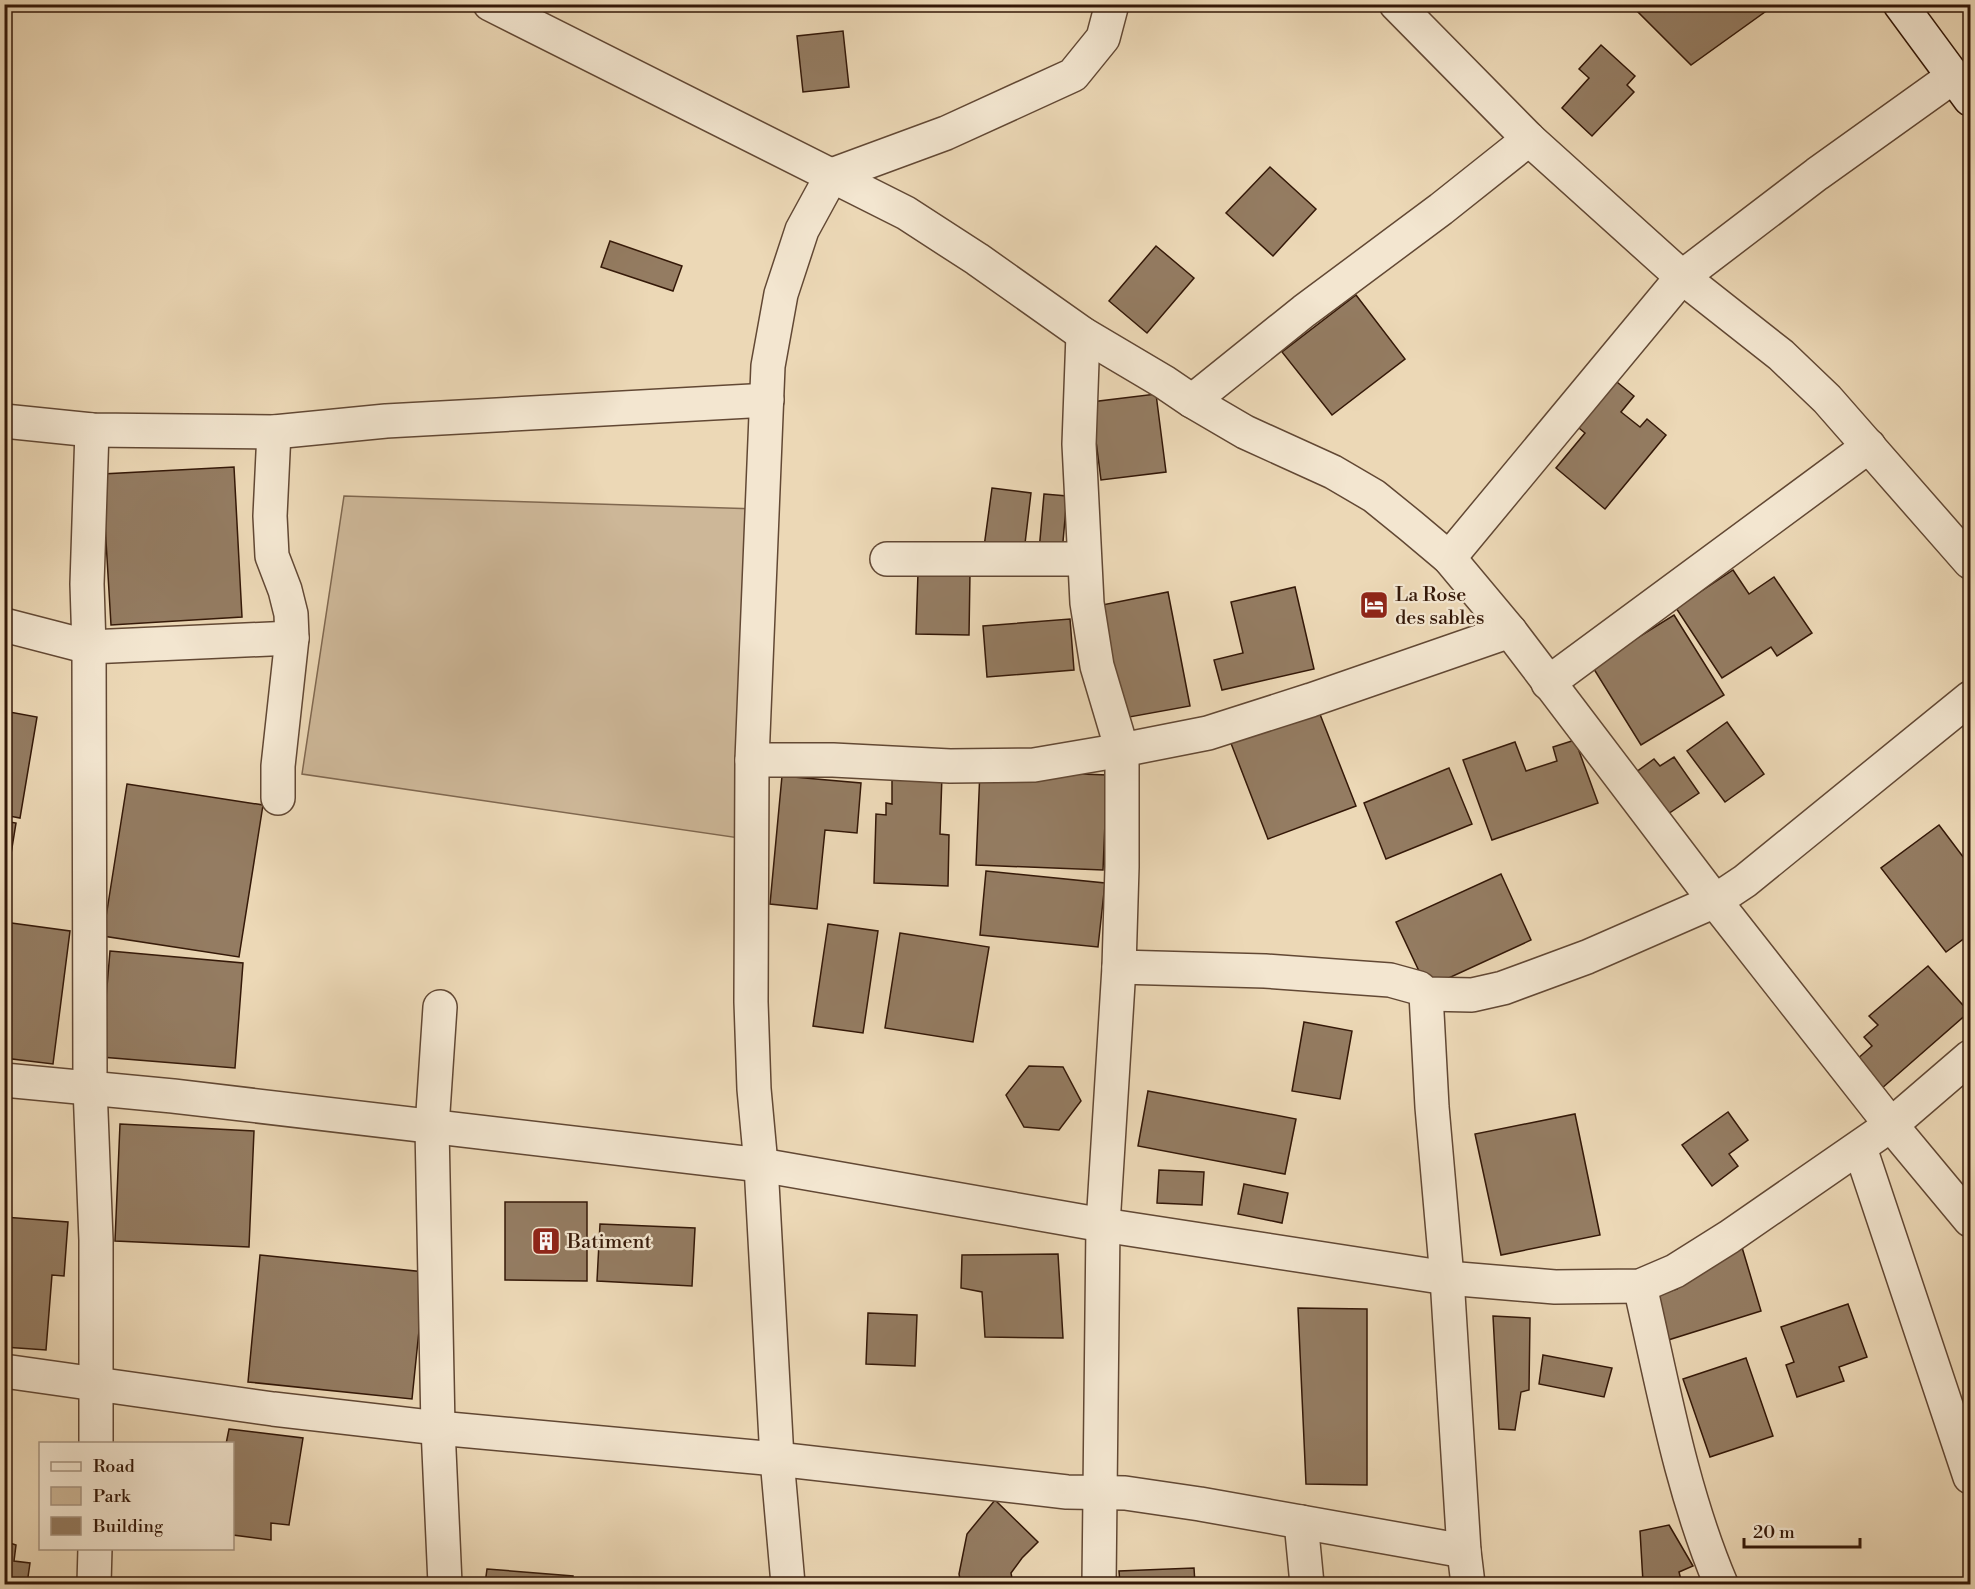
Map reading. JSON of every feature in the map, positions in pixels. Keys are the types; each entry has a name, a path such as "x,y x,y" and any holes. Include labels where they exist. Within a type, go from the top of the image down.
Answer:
{"street":[{"path":"490,4 906,213 1083,334 1164,382 1192,402 1245,432 1333,472 1374,496 1449,558 1509,631 1715,902 1891,1125 1971,1220"},
{"path":"788,1584 777,1459 761,1165 754,1089 751,1002 752,760 768,366 781,294 802,230 832,175 946,133 1073,75 1104,38 1112,4"},
{"path":"1449,558 1682,277 1817,174 1962,87 1900,4"},
{"path":"1396,5 1529,139 1682,277 1781,355 1827,399 1970,561"},
{"path":"1192,402 1304,311 1441,209 1529,139"},
{"path":"1083,334 1079,444 1087,603 1097,666 1122,750 1119,967 1103,1226 1099,1584"},
{"path":"4,421 92,430 274,432 387,421 767,400"},
{"path":"92,430 87,584 90,1088 96,1240 96,1442"},
{"path":"274,432 270,516 272,556 291,614 292,638 278,766 278,798"},
{"path":"1548,682 1869,446"},
{"path":"887,559 1084,559"},
{"path":"4,625 89,647 292,638"},
{"path":"752,760 833,760 950,766 1034,765 1208,733 1509,631"},
{"path":"1119,967 1265,971 1390,980 1419,988 1426,994 1472,995 1503,988 1587,957 1715,902 1745,882 1971,698"},
{"path":"1426,994 1432,1107 1447,1278 1468,1584"},
{"path":"440,1007 432,1127 438,1428 445,1584"},
{"path":"4,1080 761,1165 1103,1226 1447,1278 1555,1287 1640,1286 1675,1271 1860,1148 1891,1125 1971,1057"},
{"path":"1860,1148 1971,1478"},
{"path":"1640,1286 1679,1457 1709,1556 1721,1584"},
{"path":"4,1371 273,1409 438,1428 777,1459 1067,1492 1125,1493 1200,1504 1464,1551"},
{"path":"1301,1522 1307,1584"},
{"path":"94,1584 95,1550"}],"green space":[{"path":"344,496 758,509 746,839 302,774"}],"building":[{"path":"1644,4 1776,4 1691,65 1636,10"},
{"path":"843,31 849,87 803,92 797,36"},
{"path":"1601,45 1635,76 1627,85 1634,92 1592,136 1562,108 1589,78 1579,69"},
{"path":"1270,167 1316,209 1273,256 1226,213"},
{"path":"610,241 682,266 673,291 601,267"},
{"path":"1156,246 1194,278 1147,333 1109,301"},
{"path":"1356,295 1405,359 1332,415 1282,352"},
{"path":"1606,373 1634,396 1621,412 1640,427 1647,419 1666,435 1605,509 1556,468 1585,433 1568,419"},
{"path":"1156,394 1166,472 1101,480 1091,402"},
{"path":"234,467 242,617 111,625 102,474"},
{"path":"992,488 1031,493 1024,552 984,547"},
{"path":"1044,494 1067,496 1062,553 1039,551"},
{"path":"1733,570 1749,594 1774,577 1812,633 1777,656 1771,647 1722,678 1676,608"},
{"path":"918,572 970,573 969,635 916,634"},
{"path":"1295,587 1314,669 1222,690 1214,660 1243,653 1231,602"},
{"path":"1168,592 1190,706 1124,718 1102,605"},
{"path":"1674,615 1724,695 1641,745 1592,666"},
{"path":"1070,619 1074,670 987,677 983,626"},
{"path":"1314,699 1356,806 1268,839 1227,733"},
{"path":"4,711 37,717 20,818 4,815"},
{"path":"1727,722 1764,774 1725,802 1687,751"},
{"path":"1575,740 1598,803 1492,840 1463,760 1515,742 1526,771 1557,761 1553,747"},
{"path":"1674,757 1699,793 1662,818 1632,775 1654,759 1660,766"},
{"path":"1449,768 1472,824 1386,859 1364,803"},
{"path":"980,770 1107,775 1103,870 976,865"},
{"path":"892,773 942,775 940,834 949,835 948,886 874,883 876,814 886,815 886,803 892,804"},
{"path":"782,776 861,783 857,833 825,830 817,909 770,904"},
{"path":"127,784 263,805 239,957 103,936"},
{"path":"4,821 16,823 4,897"},
{"path":"1939,825 1970,866 1970,934 1946,952 1881,868"},
{"path":"986,871 1105,883 1098,947 980,935"},
{"path":"1501,874 1531,940 1427,988 1396,922"},
{"path":"4,922 70,931 53,1064 4,1058"},
{"path":"828,924 878,931 863,1033 813,1026"},
{"path":"900,933 989,947 973,1042 885,1028"},
{"path":"110,951 243,963 235,1068 101,1057"},
{"path":"1928,966 1969,1012 1881,1089 1856,1060 1872,1046 1864,1037 1878,1025 1869,1016"},
{"path":"1304,1022 1352,1031 1340,1099 1292,1091"},
{"path":"1029,1066 1063,1067 1081,1101 1059,1130 1024,1127 1006,1095"},
{"path":"1148,1091 1296,1119 1285,1174 1138,1146"},
{"path":"1728,1112 1748,1140 1729,1154 1738,1166 1712,1186 1682,1145"},
{"path":"1575,1114 1600,1235 1501,1255 1475,1134"},
{"path":"120,1124 254,1131 249,1247 115,1241"},
{"path":"1159,1170 1204,1172 1202,1205 1157,1203"},
{"path":"1244,1184 1288,1193 1282,1223 1238,1214"},
{"name":"Batiment","path":"505,1202 587,1202 587,1281 505,1280"},
{"path":"4,1217 68,1222 64,1276 52,1275 46,1350 4,1347"},
{"path":"600,1224 695,1228 692,1286 597,1281"},
{"path":"1741,1244 1761,1311 1665,1341 1651,1297 1677,1289 1673,1276"},
{"path":"1058,1254 1063,1338 985,1337 982,1292 961,1288 962,1255"},
{"path":"260,1255 425,1272 412,1399 248,1382"},
{"path":"1848,1304 1867,1357 1839,1367 1844,1381 1797,1397 1786,1365 1794,1362 1781,1327"},
{"path":"1298,1308 1367,1309 1367,1485 1306,1484"},
{"path":"868,1313 917,1315 915,1366 866,1364"},
{"path":"1493,1316 1530,1318 1529,1390 1521,1392 1515,1430 1499,1429"},
{"path":"1543,1355 1612,1368 1604,1397 1539,1384"},
{"path":"1746,1358 1773,1436 1710,1457 1683,1379"},
{"path":"229,1429 303,1438 289,1525 271,1523 271,1540 234,1535 234,1442 226,1442"},
{"path":"995,1500 1038,1542 1011,1573 1013,1584 961,1584 959,1574 967,1534"},
{"path":"4,1518 11,1518 10,1543 16,1545 14,1561 30,1563 27,1584 4,1584"},
{"path":"1669,1525 1693,1566 1679,1572 1682,1584 1641,1584 1643,1582 1640,1531"},
{"path":"1194,1568 1195,1584 1120,1584 1119,1571"},
{"path":"487,1569 573,1576 572,1584 485,1584"}],"place":[{"name":"La Rose des sables","path":"1374,605"},
{"name":"Batiment","path":"546,1241"}]}
